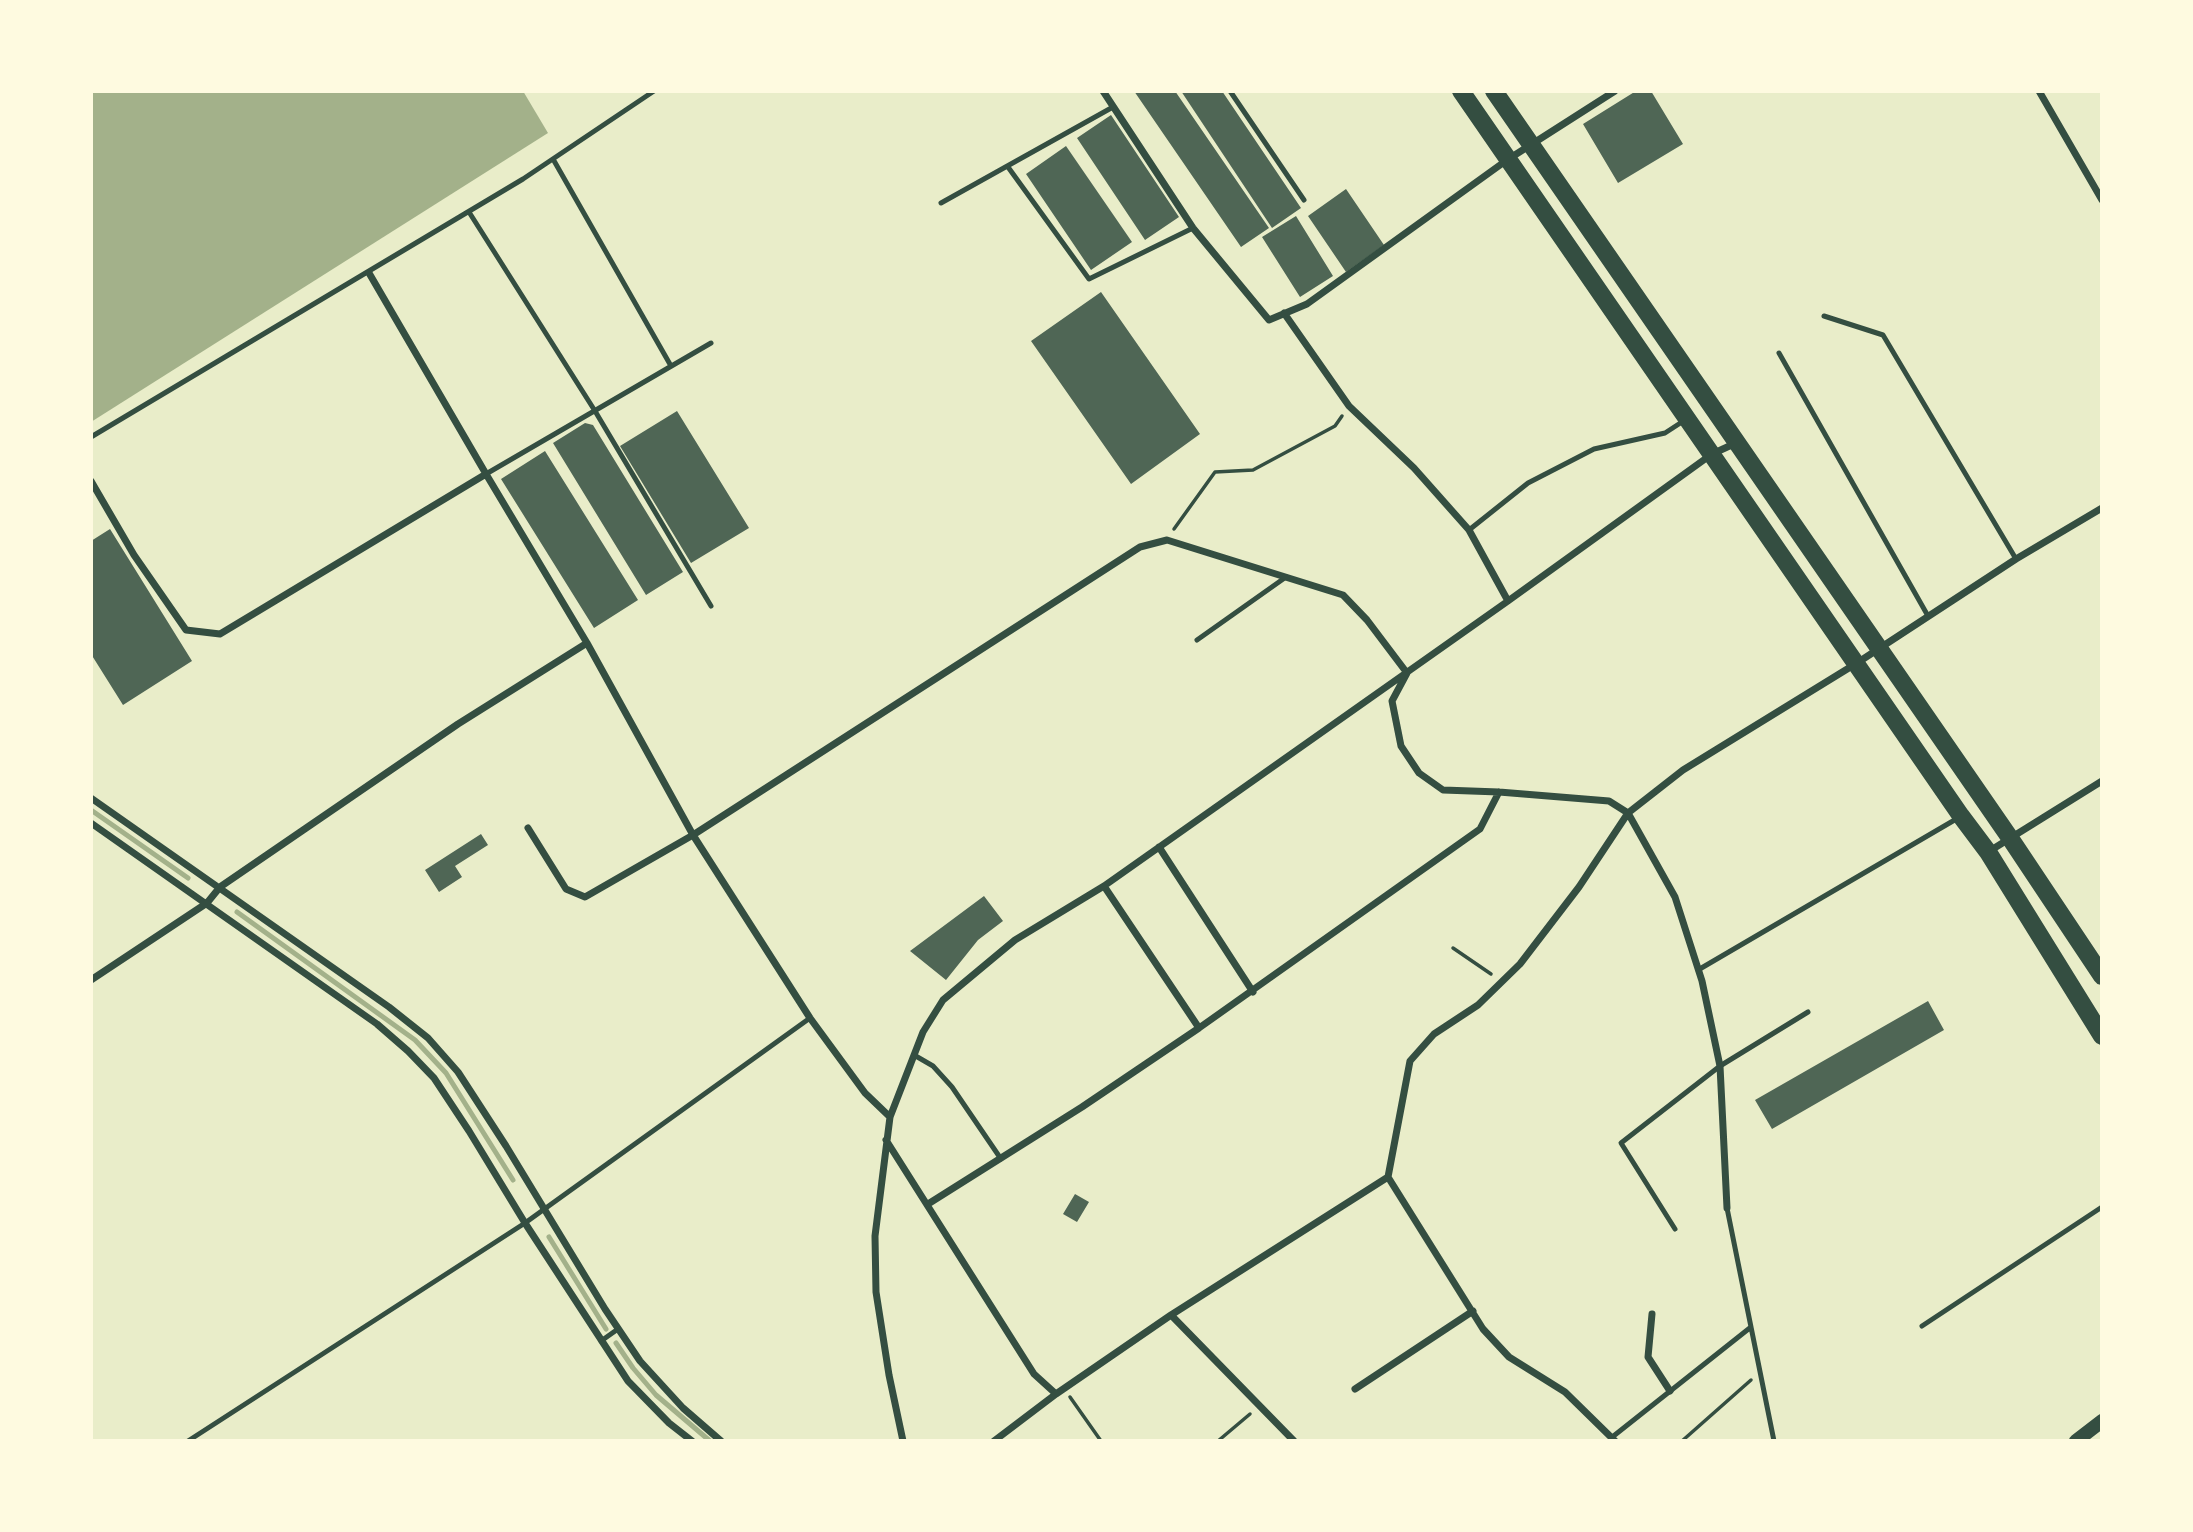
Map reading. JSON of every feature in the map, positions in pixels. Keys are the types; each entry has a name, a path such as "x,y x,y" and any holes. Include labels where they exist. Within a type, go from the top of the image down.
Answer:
{"main road":[{"path":"1461,91 1988,852 2102,1035"},
{"path":"1494,91 2010,838 2102,976"},
{"path":"2076,1441 2102,1421"}],"street":[{"path":"1103,91 1193,228 1269,320 1307,304 1507,160 1615,91"},
{"path":"2039,91 2102,200"},
{"path":"369,272 587,643 693,835 810,1018 865,1093 890,1117"},
{"path":"1283,313 1349,406 1413,468 1469,530 1508,601"},
{"path":"903,1441 876,1292 875,1236 890,1117 923,1032 943,1000 1015,940 1104,886 1712,454 1736,443"},
{"path":"91,481 134,555 186,630 220,634 486,474"},
{"path":"1613,1439 1565,1392 1509,1357 1483,1329 1388,1177 1410,1061 1434,1034 1478,1004 1520,964 1579,887 1628,813 1683,770 1857,663 2016,559 2102,508"},
{"path":"528,828 566,889 585,897 693,835 1140,547 1167,540 1343,595 1367,620 1407,673"},
{"path":"91,980 207,903 220,887 458,724 587,643"},
{"path":"1407,673 1392,701 1401,746 1419,773 1443,790 1609,801 1628,813 1675,897 1698,970 1720,1066 1727,1208"},
{"path":"1988,852 2102,781"},
{"path":"928,1204 1082,1107 1252,992 1480,829 1499,792"},
{"path":"91,798 389,1007 428,1038 458,1072 640,1361 674,1399 721,1441"},
{"path":"91,823 377,1024 408,1051 434,1078 628,1381 669,1423 692,1441"},
{"path":"1159,847 1252,992"},
{"path":"1104,886 1199,1028"},
{"path":"886,1139 1034,1374 1056,1394"},
{"path":"994,1441 1056,1394 1171,1315 1388,1177"},
{"path":"1355,1389 1473,1311"},
{"path":"1652,1314 1648,1357 1670,1391"},
{"path":"1171,1315 1294,1441"}],"lane":[{"path":"91,437 469,212 654,91"},
{"path":"1230,91 1304,201"},
{"path":"941,204 1113,107"},
{"path":"553,159 671,366"},
{"path":"1008,167 1089,279 1193,228"},
{"path":"469,212 595,411 711,606"},
{"path":"1824,316 1883,335 2016,559"},
{"path":"486,474 710,342"},
{"path":"1779,354 1928,616"},
{"path":"1469,530 1528,483 1594,449 1665,433 1687,418"},
{"path":"1197,640 1286,577"},
{"path":"1698,970 1961,816"},
{"path":"1675,1229 1621,1143 1720,1066 1808,1012"},
{"path":"188,1441 525,1223 810,1018"},
{"path":"914,1055 933,1066 952,1087 1001,1158"},
{"path":"1922,1326 2102,1207"},
{"path":"1727,1208 1771,1440"},
{"path":"1613,1439 1751,1327"},
{"path":"601,1341 618,1329"}],"path":[{"path":"1167,540 1215,472 1253,470 1335,426 1349,406"},
{"path":"1453,948 1501,982"},
{"path":"1682,1441 1760,1373"},
{"path":"1065,1389 1101,1441"},
{"path":"1218,1441 1259,1405"}],"shaded area":[{"path":"91,91 523,91 548,133 91,422"}],"building":[{"path":"1134,91 1175,91 1269,228 1241,247"},
{"path":"1181,91 1222,91 1301,208 1272,228"},
{"path":"1636,91 1651,91 1683,144 1618,183 1583,124"},
{"path":"1111,115 1179,217 1145,240 1077,138"},
{"path":"1066,146 1132,242 1091,270 1026,174"},
{"path":"1346,189 1384,245 1346,272 1308,216"},
{"path":"1296,216 1333,276 1300,297 1262,237"},
{"path":"1101,292 1200,434 1131,484 1031,341"},
{"path":"677,411 749,528 691,563 620,446"},
{"path":"585,423 593,425 683,572 646,595 553,443"},
{"path":"545,451 638,600 594,628 501,479"},
{"path":"110,529 192,661 123,705 91,654 91,541"},
{"path":"481,834 488,845 455,866 462,877 439,892 425,870"},
{"path":"984,896 1003,921 978,940 946,980 910,951"},
{"path":"1928,1001 1944,1030 1772,1129 1755,1100"},
{"path":"1075,1194 1089,1202 1077,1222 1063,1214"}],"waterway":[{"path":"91,810 188,878"},
{"path":"237,912 415,1040 446,1073 513,1180"},
{"path":"549,1237 606,1329"},
{"path":"616,1343 656,1395 710,1441"}]}
